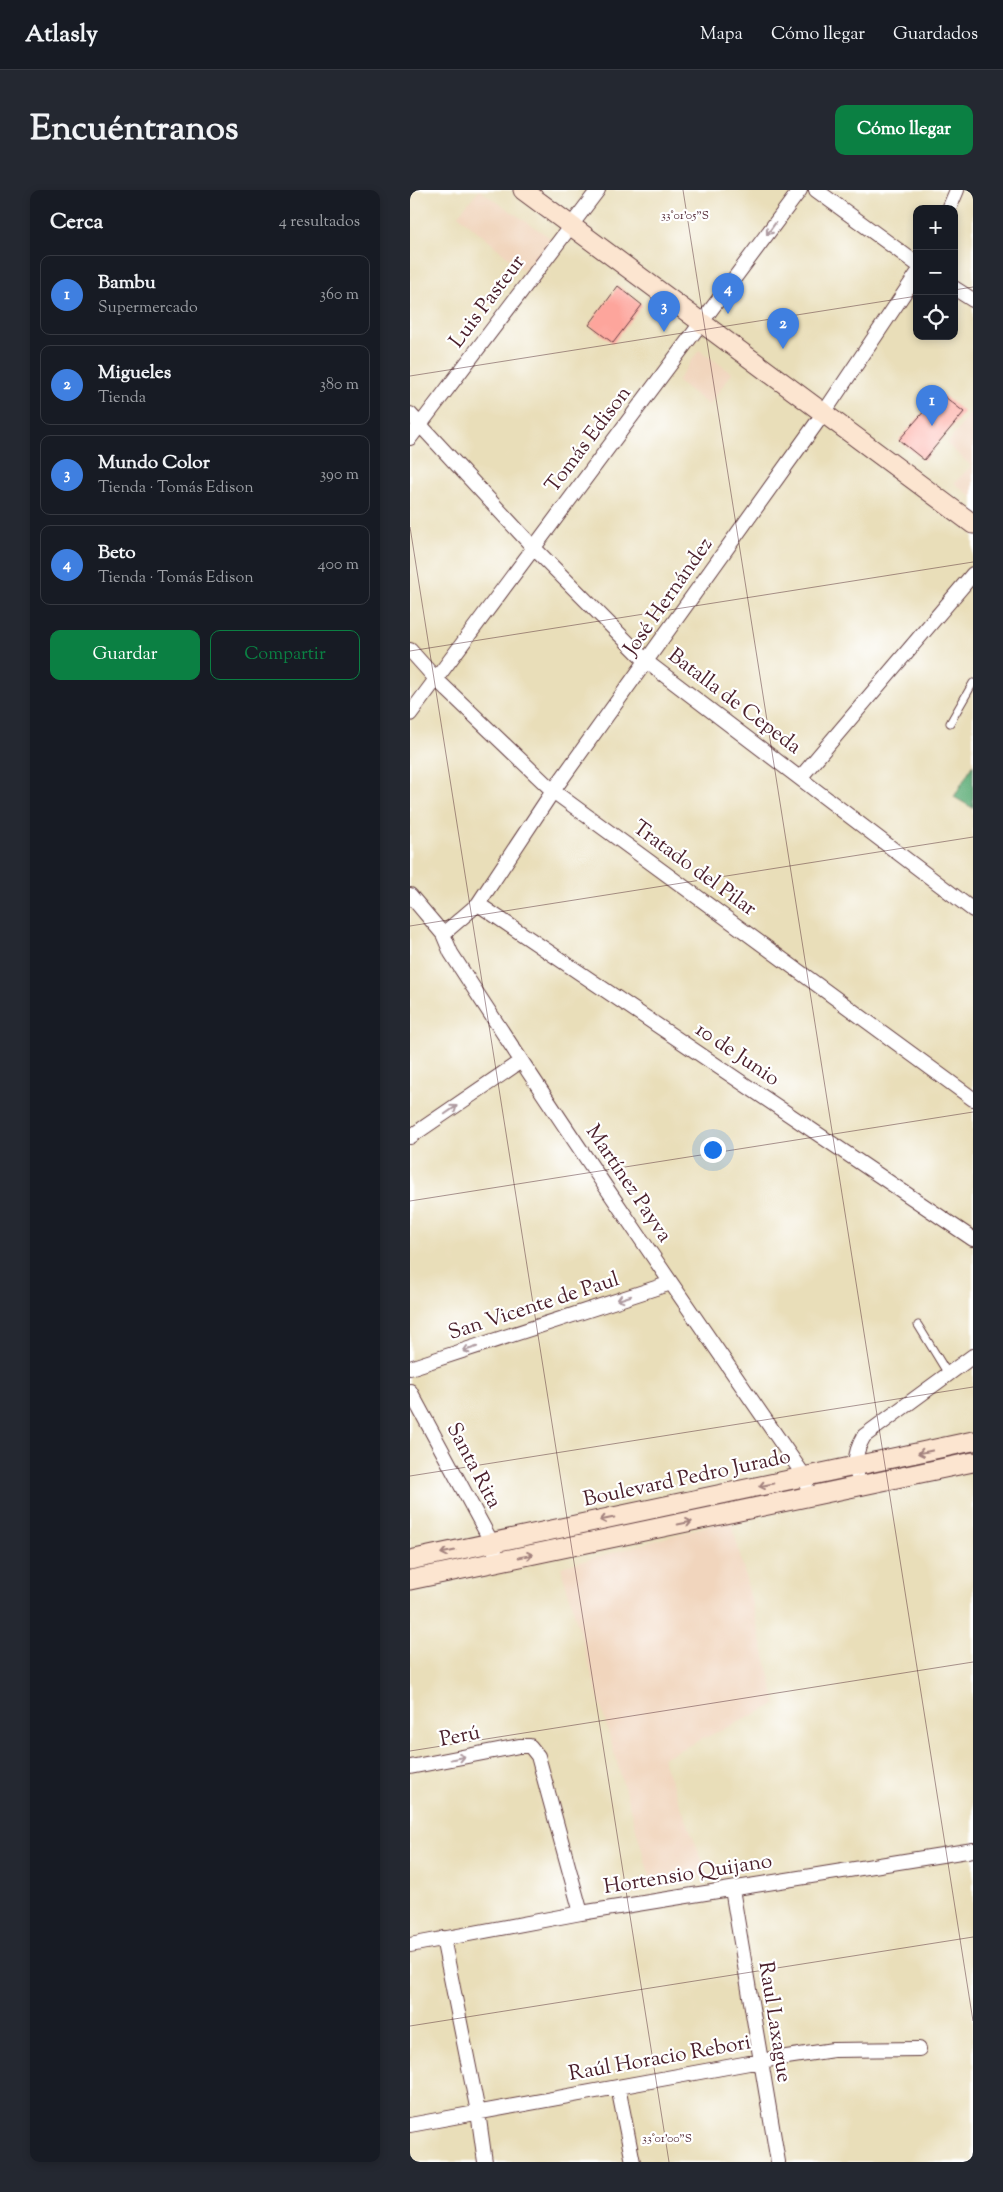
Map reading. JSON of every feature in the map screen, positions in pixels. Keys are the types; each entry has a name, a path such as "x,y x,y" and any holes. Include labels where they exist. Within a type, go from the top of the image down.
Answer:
{"main road":[{"path":"523,190 701,324 973,524"},
{"name":"Boulevard Pedro Jurado","path":"410,1560 973,1442"},
{"name":"Boulevard Pedro Jurado","path":"410,1580 973,1462"},
{"path":"579,1524 583,1544"}],"street":[{"name":"Luis Pasteur","path":"410,438 415,419 598,190"},
{"name":"Tomás Edison","path":"410,714 800,190"},
{"path":"816,190 913,261"},
{"path":"950,205 957,190"},
{"name":"José Hernández","path":"443,934 478,904 553,791 823,414 913,280"},
{"path":"958,291 973,300"},
{"name":"Batalla de Cepeda","path":"415,419 533,547 647,662 973,910"},
{"path":"800,778 973,574"},
{"name":"Tratado del Pilar","path":"410,650 436,679 553,791 973,1098"},
{"name":"Martínez Payva","path":"410,895 443,934 451,953 521,1061 805,1477 808,1498"},
{"name":"10 de Junio","path":"478,904 973,1239"},
{"path":"410,1137 521,1061"},
{"name":"San Vicente de Paul","path":"410,1368 671,1283"},
{"path":"861,1487 855,1466 857,1448 864,1436 973,1356"},
{"name":"Santa Rita","path":"410,1391 492,1543 498,1561"},
{"name":"Perú","path":"410,1767 518,1746 530,1746 538,1756 581,1912"},
{"name":"Hortensio Quijano","path":"410,1944 581,1912 973,1850"},
{"name":"Raul Laxague","path":"732,1889 778,2162"},
{"path":"443,1938 478,2112 485,2162"},
{"name":"Raúl Horacio Rebori","path":"410,2125 760,2061 833,2050 919,2049"},
{"path":"618,2087 633,2162"}],"lane":[{"path":"950,723 973,683"},
{"path":"918,1325 948,1374"}],"shaded area":[{"path":"479,190 555,241 523,270 458,215"},
{"path":"699,350 732,373 709,405 677,381"},
{"path":"973,409 973,498 954,483 971,466 947,444"},
{"path":"731,1519 777,1704 662,1758 708,1875 651,1881 561,1567"}],"green space":[{"path":"973,764 973,808 954,797"}],"building":[{"path":"618,286 642,305 613,343 589,325"},
{"path":"940,393 964,412 924,460 899,440"}],"place":[{"name":"Beto","path":"728,314"},
{"name":"Mundo Color","path":"664,332"},
{"name":"Migueles","path":"783,349"},
{"name":"Bambu","path":"932,426"}]}
